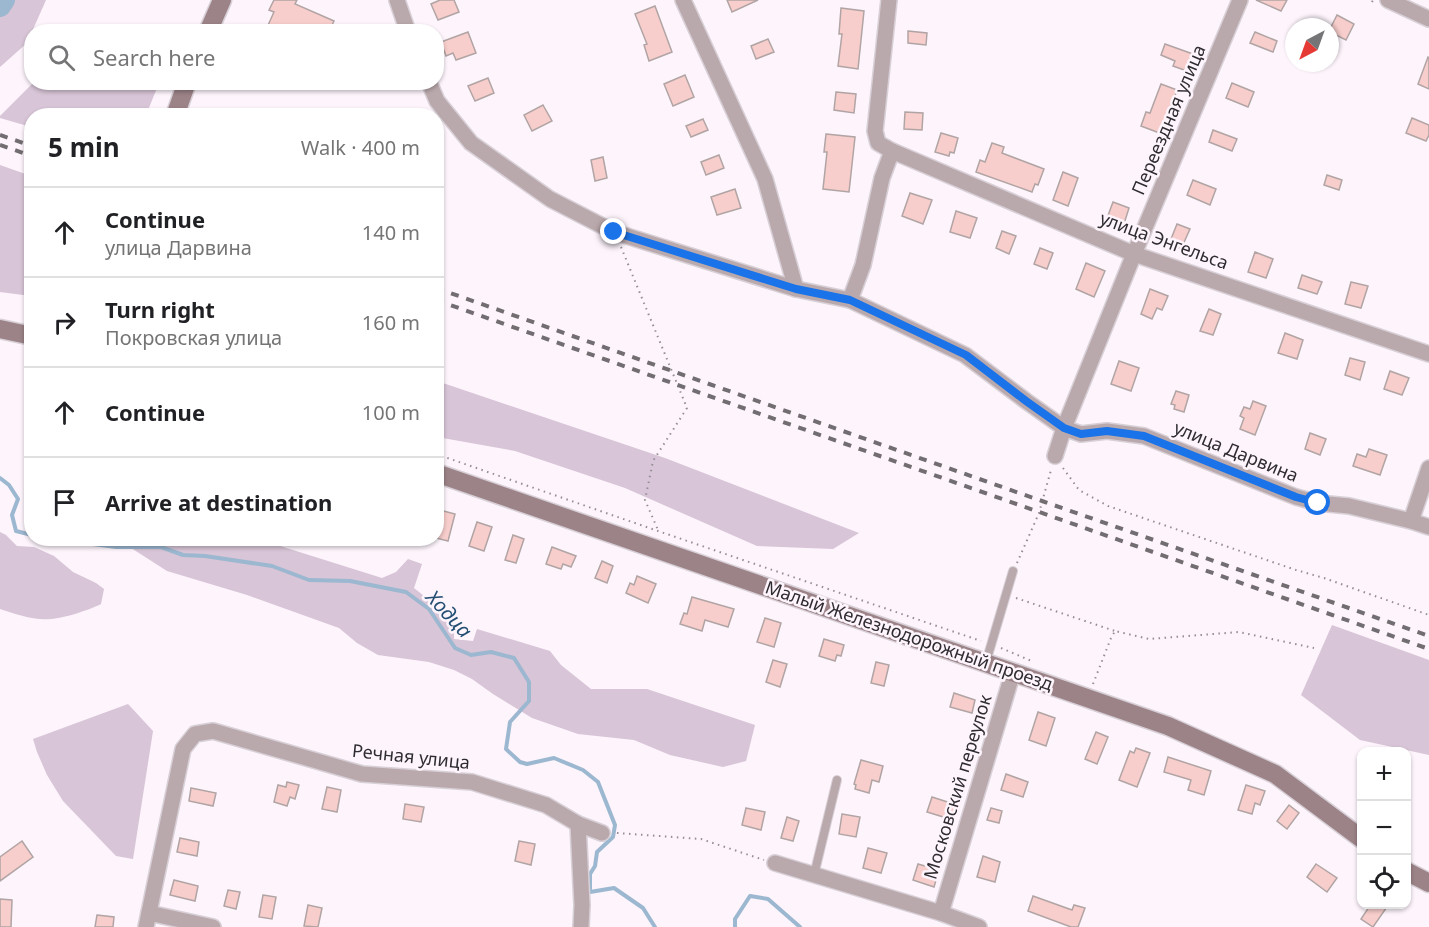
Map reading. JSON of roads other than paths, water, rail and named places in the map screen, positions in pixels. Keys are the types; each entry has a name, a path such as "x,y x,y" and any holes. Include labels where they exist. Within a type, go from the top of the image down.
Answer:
{"street":[{"path":"212,24 222,0"},
{"path":"398,0 406,24"},
{"path":"683,0 765,179 796,289"},
{"path":"850,300 864,265 882,178 892,151 878,143 875,131 889,0"},
{"name":"Переездная улица","path":"1055,456 1064,428 1134,254 1240,0"},
{"path":"1378,1 1429,19"},
{"path":"178,108 184,90"},
{"path":"432,90 443,108"},
{"path":"444,110 471,143 550,199 614,232 796,289 850,300 966,355 1064,428"},
{"name":"улица Энгельса","path":"892,151 1134,254 1429,354"},
{"path":"0,329 24,334"},
{"name":"улица Дарвина","path":"1064,428 1081,434 1107,431 1144,436 1296,497 1318,503 1349,506 1429,527"},
{"path":"1411,521 1429,468"},
{"name":"Малый Железнодорожный проезд","path":"444,476 1168,726 1275,774 1357,835"},
{"name":"Московский переулок","path":"941,913 1014,672"},
{"name":"Речная улица","path":"148,920 183,749 195,734 213,731 362,774 472,782 546,805 578,824 602,832"},
{"path":"578,824 581,927"},
{"path":"775,863 980,927"},
{"path":"1411,873 1429,883"},
{"path":"148,920 213,927"}],"lane":[{"path":"986,662 1013,571"},
{"path":"814,875 837,780"}],"waterway":[{"path":"0,6 4,0"},
{"name":"Ходца","path":"0,478 9,485 18,499 12,515 16,531 24,533"},
{"name":"Ходца","path":"108,546 161,547 183,555 272,566 309,580 350,581 406,592 429,609 455,648 471,655 491,652 514,658 529,682 529,701 510,722 506,749 520,762 527,764 554,758 583,770 598,782 615,825 613,837 597,852 595,866 590,874 590,892 614,888 643,908 655,927"},
{"name":"Ходца","path":"735,927 735,919 750,896 768,899 800,927"}],"railway":[{"path":"0,135 24,143"},
{"path":"0,145 24,153"},
{"path":"444,291 1429,636"},
{"path":"444,303 1429,649"}]}
